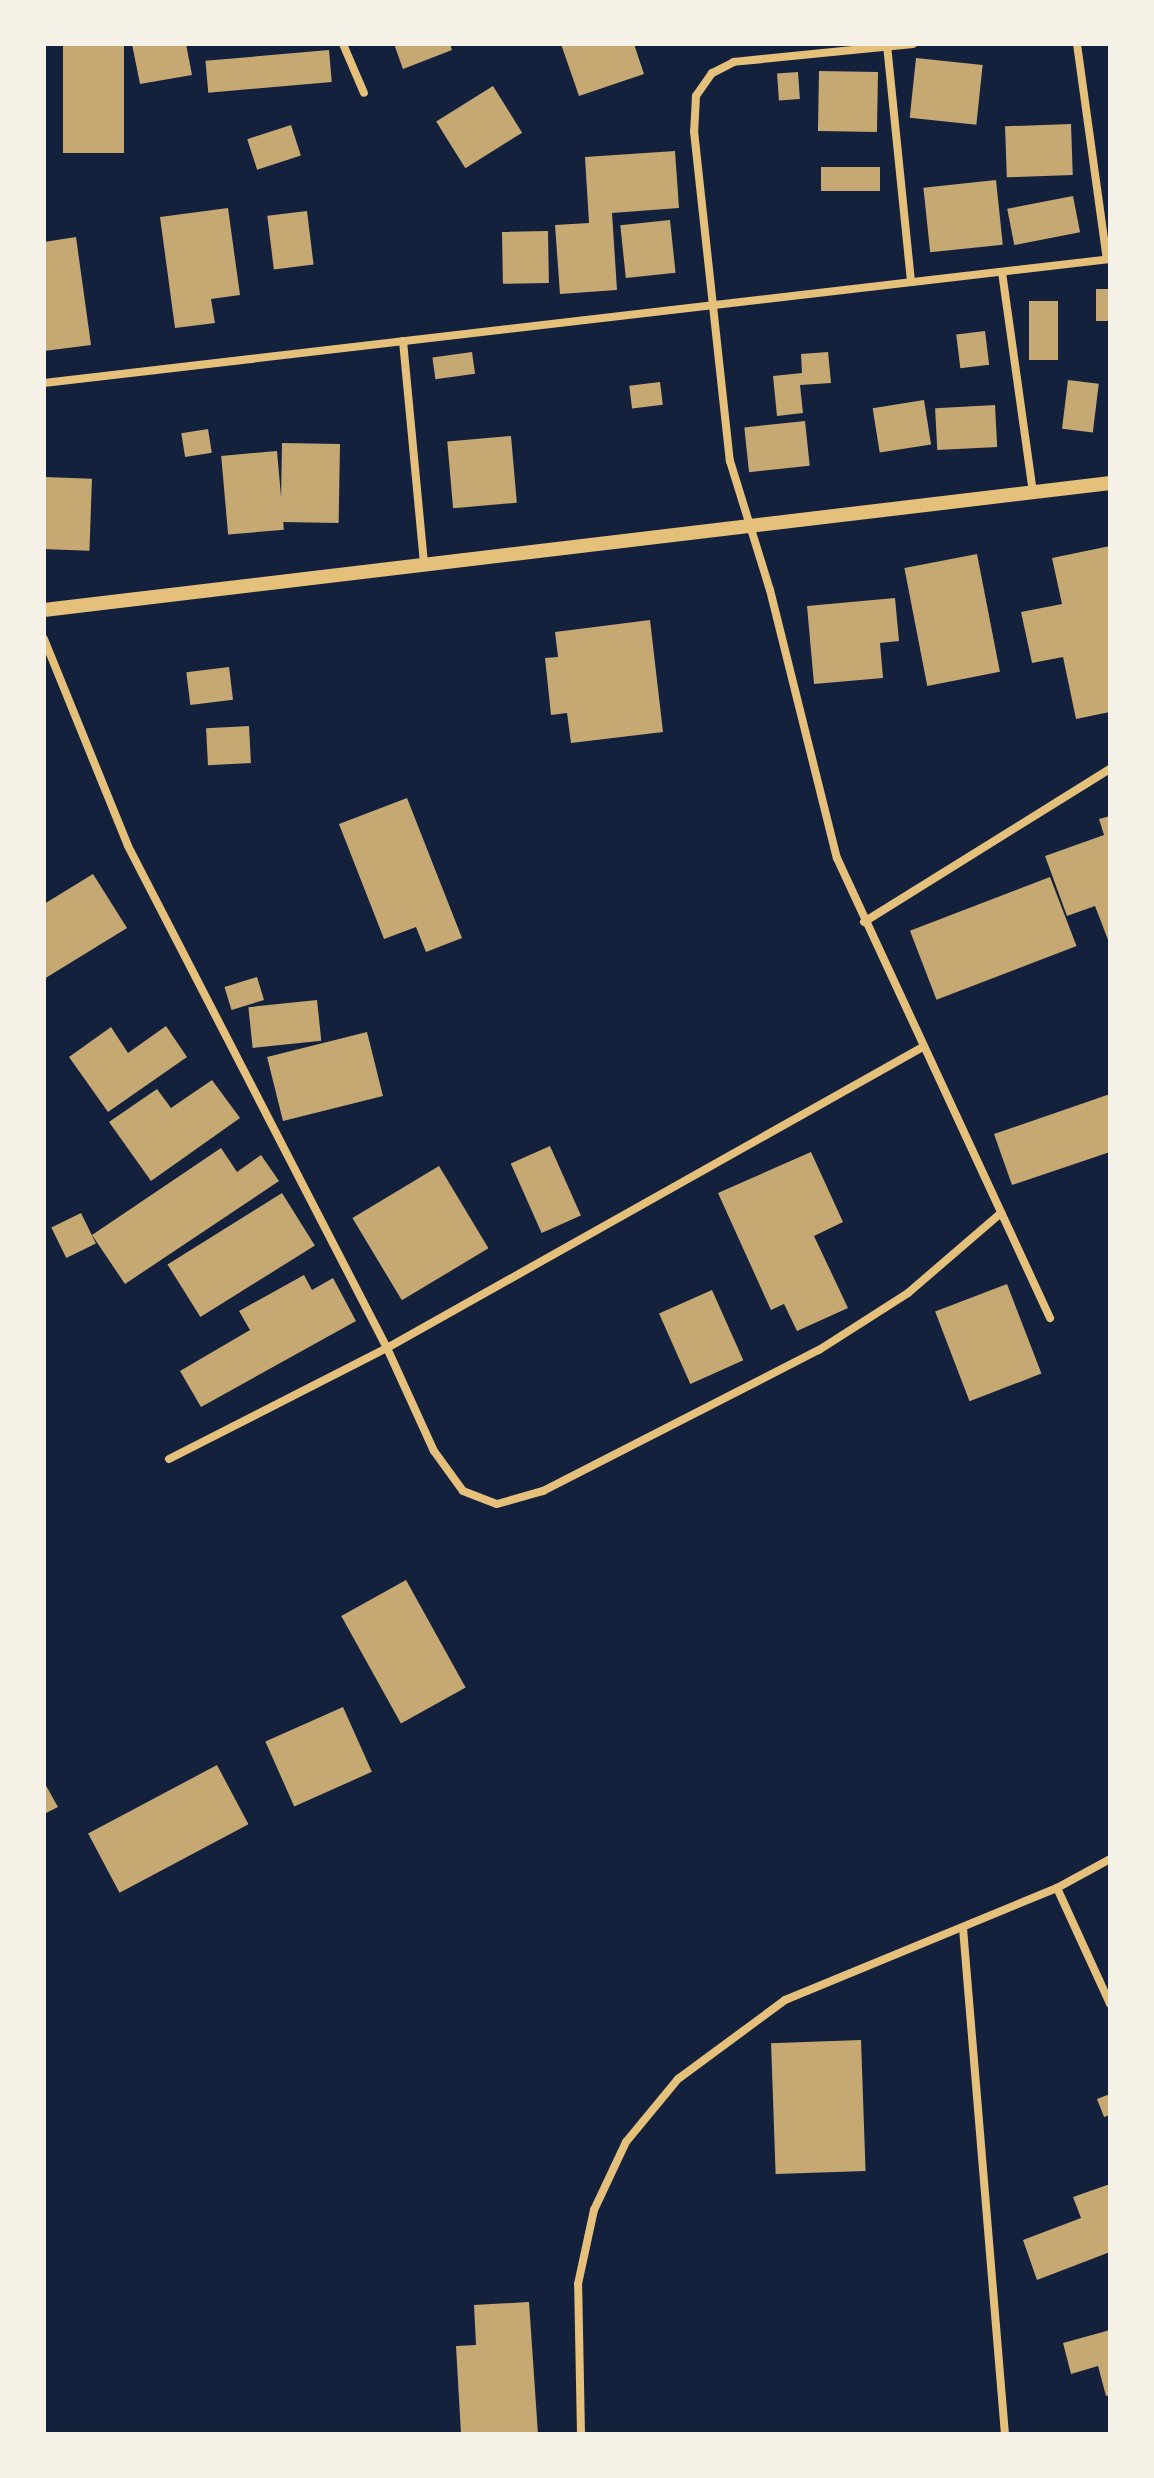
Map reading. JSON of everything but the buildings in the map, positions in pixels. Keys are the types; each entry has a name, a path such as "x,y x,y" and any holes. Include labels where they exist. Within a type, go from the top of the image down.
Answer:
{"street":[{"path":"343,44 364,93"},
{"path":"913,44 734,62 712,73 696,96 694,131 730,461 751,528 837,858 1050,1318"},
{"path":"44,383 1109,259 1077,44"},
{"path":"888,46 911,282"},
{"path":"1002,272 1033,492"},
{"path":"403,341 424,566"},
{"path":"44,610 1110,483"},
{"path":"44,639 128,846 387,1348 434,1451 463,1491 497,1504 543,1491 819,1350 908,1293 1001,1213"},
{"path":"864,922 1110,769"},
{"path":"169,1459 387,1348 923,1047"},
{"path":"581,2434 578,2284 594,2210 626,2142 678,2079 785,2000 1057,1888 1110,1859"},
{"path":"1057,1888 1110,2004"},
{"path":"963,1928 1005,2434"}]}
